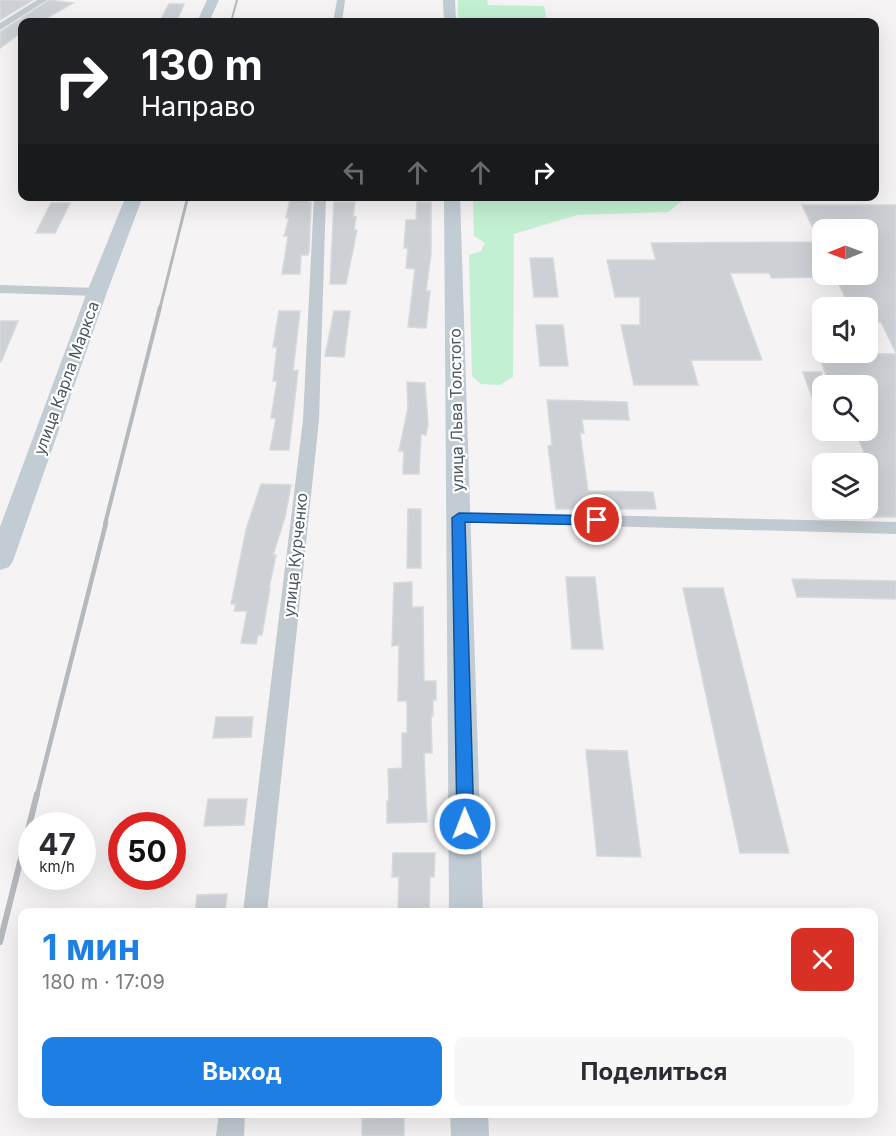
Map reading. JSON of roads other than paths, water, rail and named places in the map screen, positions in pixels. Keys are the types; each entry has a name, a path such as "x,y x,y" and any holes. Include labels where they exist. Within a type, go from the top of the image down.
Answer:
{"main road":[{"path":"205,18 213,0"},
{"path":"449,0 450,18"},
{"name":"улица Карла Маркса","path":"0,561 97,292 133,201"},
{"name":"улица Льва Толстого","path":"452,201 466,908"},
{"path":"469,1118 470,1136"}],"street":[{"path":"0,27 43,0"},
{"path":"339,18 341,0"},
{"name":"улица Курченко","path":"255,908 310,420 320,201"},
{"path":"0,289 97,292"},
{"path":"459,518 896,528"},
{"path":"230,1136 232,1118"}],"railway":[{"path":"232,18 237,0"},
{"path":"160,308 187,201"},
{"path":"105,524 160,307"},
{"path":"37,795 106,523"},
{"path":"0,942 37,794"}]}
